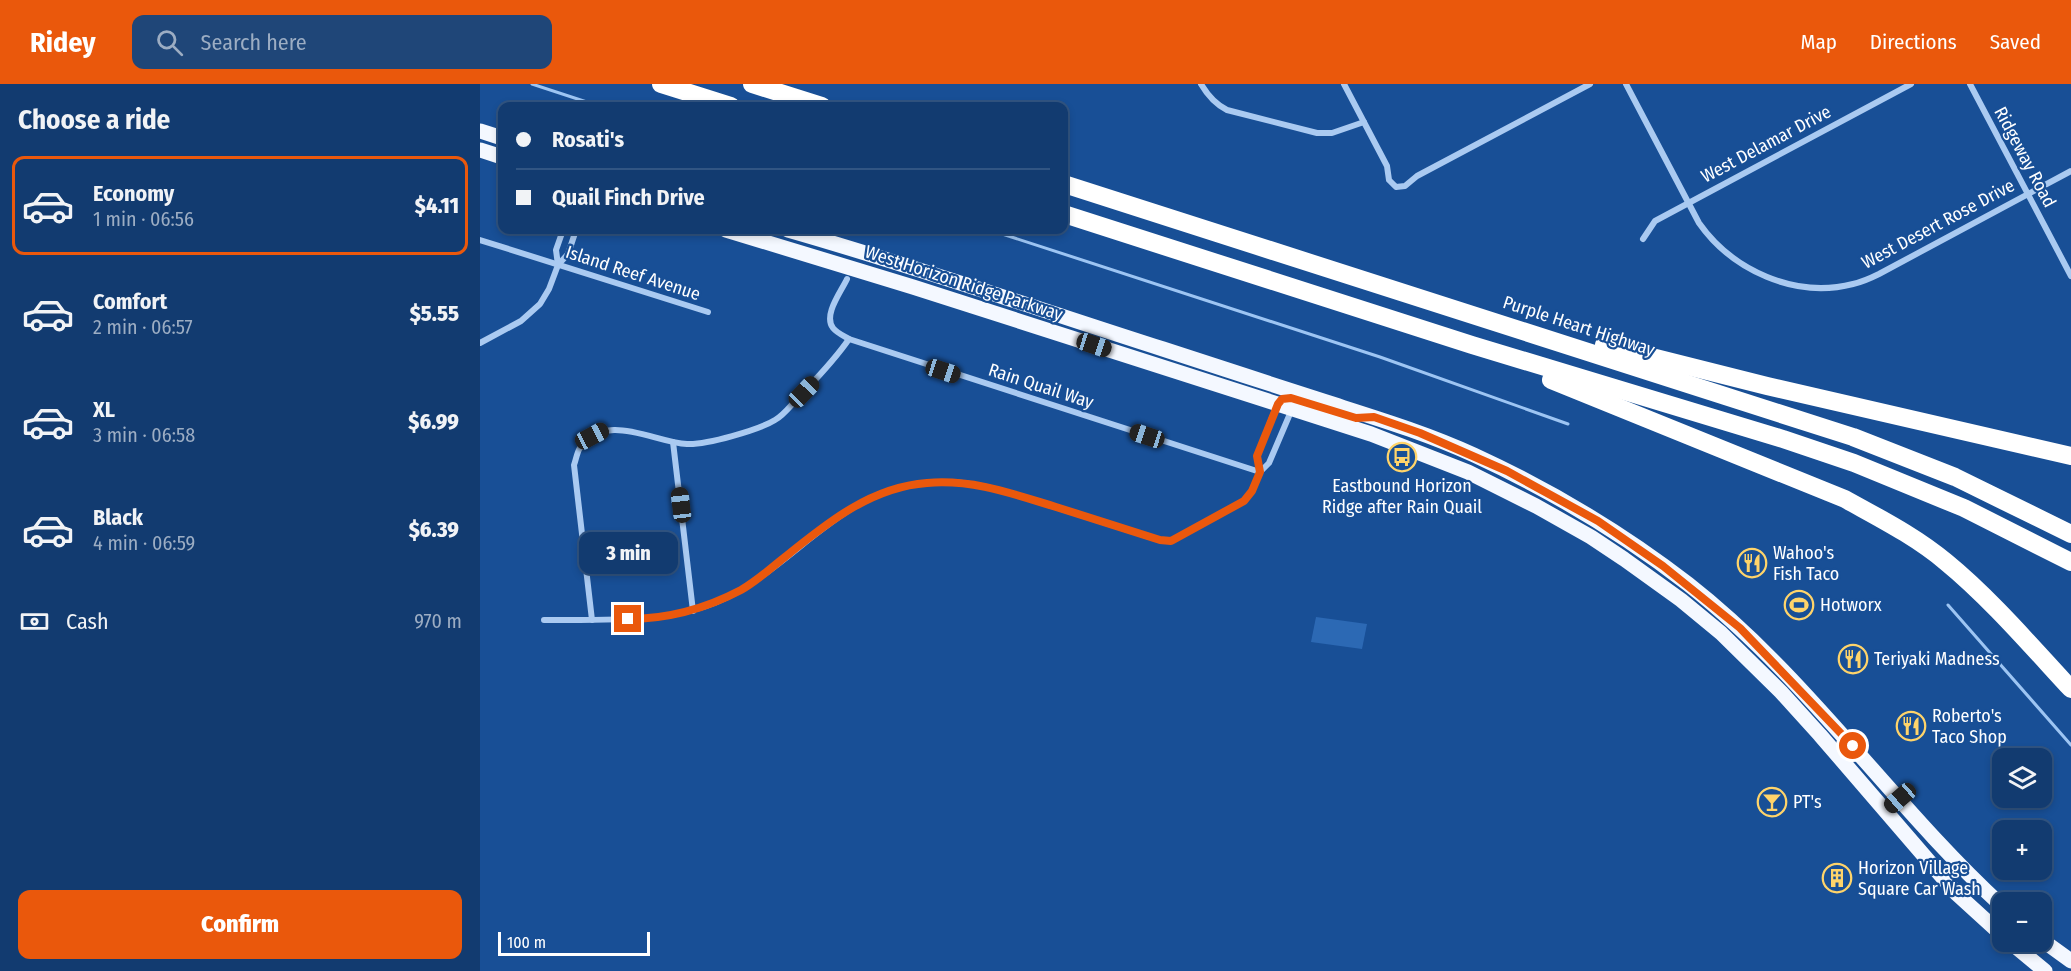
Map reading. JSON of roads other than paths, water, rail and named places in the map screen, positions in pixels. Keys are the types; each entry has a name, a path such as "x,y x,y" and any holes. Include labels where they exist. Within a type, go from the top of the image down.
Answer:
{"highway":[{"path":"661,84 718,102"},
{"path":"752,84 809,102"},
{"name":"Purple Heart Highway","path":"1068,185 1853,437 1955,477 2071,534"},
{"path":"1068,215 1472,345 1854,463 1964,508 2071,562"},
{"path":"1442,305 1767,386 2071,456"},
{"path":"1472,345 1534,373 1845,499 1887,522 1945,561 2071,689"}],"main road":[{"path":"480,131 498,137"},
{"path":"480,150 498,156"},
{"name":"West Horizon Ridge Parkway","path":"737,234 848,273 867,272 1419,451 1519,497 1591,537 1654,580 1786,686 1900,798 1992,896"},
{"name":"West Horizon Ridge Parkway","path":"803,234 1374,417 1472,454 1598,521 1701,595 1746,634 1841,758 1885,811 1958,894 1992,926"},
{"path":"821,239 842,254 848,273"},
{"path":"1285,406 1282,399 1291,398 1356,418 1374,417"},
{"path":"1519,497 1528,482"},
{"path":"1654,580 1661,575 1665,576 1689,594 1701,595"},
{"path":"1885,811 1900,798"},
{"path":"2052,947 2071,961"},
{"path":"2022,952 2045,971"}],"street":[{"path":"1201,84 1210,99 1227,110 1317,133 1332,133 1364,122"},
{"path":"1344,84 1387,166 1389,180 1396,187 1405,186 1417,176 1590,84"},
{"name":"West Desert Rose Drive","path":"1626,84 1705,231 1721,250 1748,269 1780,280 1825,288 1853,284 1879,274 2071,171"},
{"name":"West Delamar Drive","path":"1643,239 1655,221 1911,84"},
{"name":"Ridgeway Road","path":"1970,84 2071,276"},
{"path":"558,265 556,250 562,234"},
{"path":"480,344 521,321 540,304 549,289 558,265 568,254 575,234"},
{"name":"Island Reef Avenue","path":"480,240 708,312"},
{"name":"Rain Quail Way","path":"848,273 830,315 830,322 834,329 849,339 1260,472"},
{"path":"592,620 574,465 580,448 592,436 604,430 621,429 673,442 700,444 759,428 776,420 835,359 849,339"},
{"path":"1260,472 1257,456 1285,406"},
{"path":"544,620 646,619 693,611 743,589 828,522 856,504 897,489 925,483 955,482 989,486 1160,540 1171,541 1244,501 1252,491 1260,472 1269,463 1285,406"},
{"path":"673,442 693,611"}],"waterway":[{"path":"532,84 587,102"},
{"path":"1002,234 1380,357 1568,424"},
{"path":"1948,605 2071,745"}],"place":[{"name":"Eastbound Horizon Ridge after Rain Quail","path":"1402,457"},
{"name":"Wahoo's Fish Taco","path":"1752,563"},
{"name":"Hotworx","path":"1799,605"},
{"name":"Teriyaki Madness","path":"1853,659"},
{"name":"Roberto's Taco Shop","path":"1911,726"},
{"name":"PT's","path":"1772,802"},
{"name":"Horizon Village Square Car Wash","path":"1837,878"}]}
